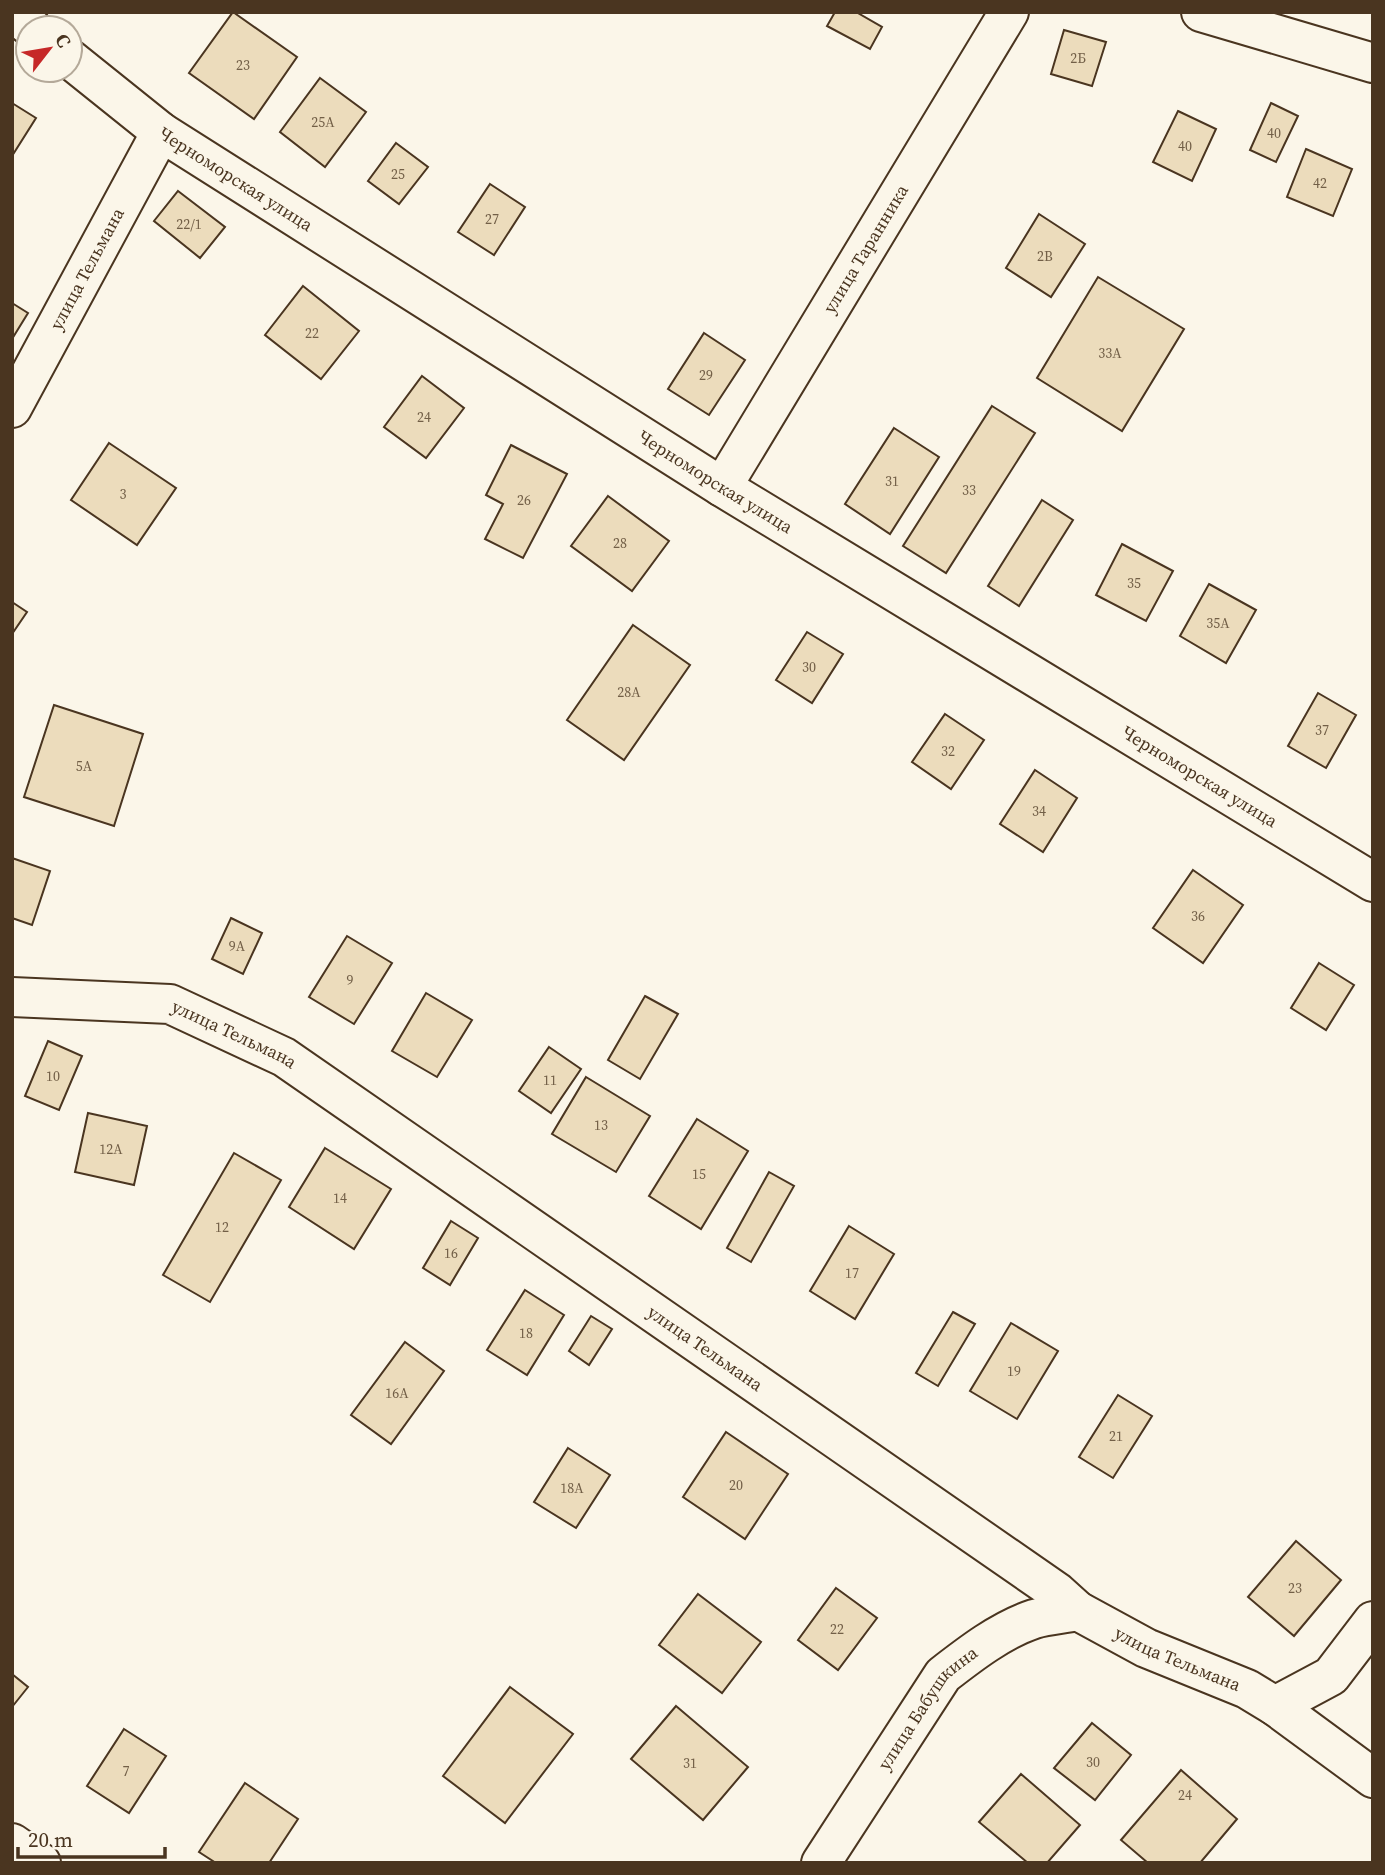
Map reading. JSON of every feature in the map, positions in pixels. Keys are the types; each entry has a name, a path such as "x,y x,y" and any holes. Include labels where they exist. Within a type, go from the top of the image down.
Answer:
{"street":[{"name":"улица Таранника","path":"722,487 1009,12"},
{"path":"1201,12 1373,63"},
{"name":"Черноморская улица","path":"84,70 161,132 722,487 1373,883"},
{"name":"улица Тельмана","path":"12,408 161,132"},
{"name":"улица Тельмана","path":"12,997 170,1004 284,1057 1057,1592 1078,1611 1146,1648 1247,1689 1275,1706 1373,1778"},
{"name":"улица Бабушкина","path":"821,1863 943,1675 1004,1633 1034,1619 1078,1611"},
{"path":"1275,1706 1331,1676 1373,1620"},
{"path":"12,1843 41,1863"}],"building":[{"path":"233,12 297,57 254,119 189,73"},
{"path":"835,12 856,12 882,27 870,49 827,26"},
{"path":"1064,30 1106,42 1092,86 1051,74"},
{"path":"320,78 366,112 325,167 280,132"},
{"path":"12,103 36,118 12,156"},
{"path":"1271,103 1298,116 1276,162 1250,150"},
{"path":"1178,111 1216,129 1192,181 1153,162"},
{"path":"396,143 428,167 399,204 368,181"},
{"path":"1306,149 1352,169 1333,216 1287,197"},
{"path":"490,184 525,207 494,255 458,232"},
{"path":"178,191 225,227 200,258 154,221"},
{"path":"1039,214 1085,244 1051,297 1006,268"},
{"path":"1098,277 1184,329 1122,431 1037,378"},
{"path":"303,286 359,331 321,379 265,335"},
{"path":"12,303 28,313 12,339"},
{"path":"704,333 745,360 709,415 668,389"},
{"path":"422,376 464,408 426,458 384,427"},
{"path":"992,406 1035,433 946,573 903,546"},
{"path":"894,428 939,457 890,534 845,504"},
{"path":"109,443 176,488 137,545 71,500"},
{"path":"511,445 567,474 523,558 485,539 503,504 486,495"},
{"path":"608,496 669,541 632,591 571,546"},
{"path":"1042,500 1073,520 1019,606 988,586"},
{"path":"1122,544 1173,571 1146,621 1096,595"},
{"path":"1209,584 1256,610 1226,663 1180,636"},
{"path":"12,602 27,612 12,634"},
{"path":"633,625 690,665 624,760 567,720"},
{"path":"807,632 843,654 812,703 776,680"},
{"path":"1318,693 1356,715 1326,768 1288,746"},
{"path":"54,705 143,734 114,826 24,797"},
{"path":"945,714 984,740 951,789 912,762"},
{"path":"1035,770 1077,798 1043,852 1000,824"},
{"path":"12,858 50,871 32,925 12,918"},
{"path":"1193,870 1243,905 1203,963 1153,928"},
{"path":"231,918 262,933 243,974 212,959"},
{"path":"347,936 392,963 354,1024 309,997"},
{"path":"1319,963 1354,985 1326,1030 1291,1008"},
{"path":"426,993 472,1020 437,1077 392,1051"},
{"path":"645,996 678,1014 640,1079 608,1060"},
{"path":"48,1041 82,1056 59,1110 25,1096"},
{"path":"549,1047 581,1069 551,1113 519,1091"},
{"path":"586,1077 650,1116 616,1172 552,1134"},
{"path":"88,1113 147,1126 134,1185 75,1172"},
{"path":"697,1119 748,1151 701,1229 649,1196"},
{"path":"325,1148 391,1189 354,1249 289,1207"},
{"path":"234,1153 281,1180 210,1302 163,1275"},
{"path":"769,1172 794,1186 751,1262 727,1248"},
{"path":"451,1221 478,1238 450,1285 423,1268"},
{"path":"849,1226 894,1254 855,1319 810,1291"},
{"path":"525,1290 564,1315 527,1375 487,1350"},
{"path":"953,1312 975,1324 938,1386 916,1373"},
{"path":"591,1316 612,1329 589,1365 569,1351"},
{"path":"1011,1323 1058,1351 1017,1419 970,1391"},
{"path":"405,1342 444,1371 391,1444 351,1415"},
{"path":"1118,1395 1152,1416 1113,1478 1079,1457"},
{"path":"726,1432 788,1474 745,1539 683,1497"},
{"path":"568,1448 610,1475 576,1528 534,1502"},
{"path":"1296,1541 1341,1580 1294,1636 1248,1597"},
{"path":"836,1588 877,1618 838,1670 798,1640"},
{"path":"698,1594 761,1642 722,1693 659,1645"},
{"path":"12,1674 28,1687 12,1707"},
{"path":"510,1687 573,1734 505,1823 443,1776"},
{"path":"676,1706 748,1767 703,1820 631,1759"},
{"path":"1092,1723 1131,1755 1095,1800 1054,1768"},
{"path":"124,1729 166,1756 129,1813 87,1786"},
{"path":"1181,1770 1237,1819 1200,1863 1148,1863 1121,1840"},
{"path":"1021,1774 1080,1825 1047,1863 1028,1863 979,1822"},
{"path":"245,1783 298,1819 269,1863 216,1863 199,1852"}]}
